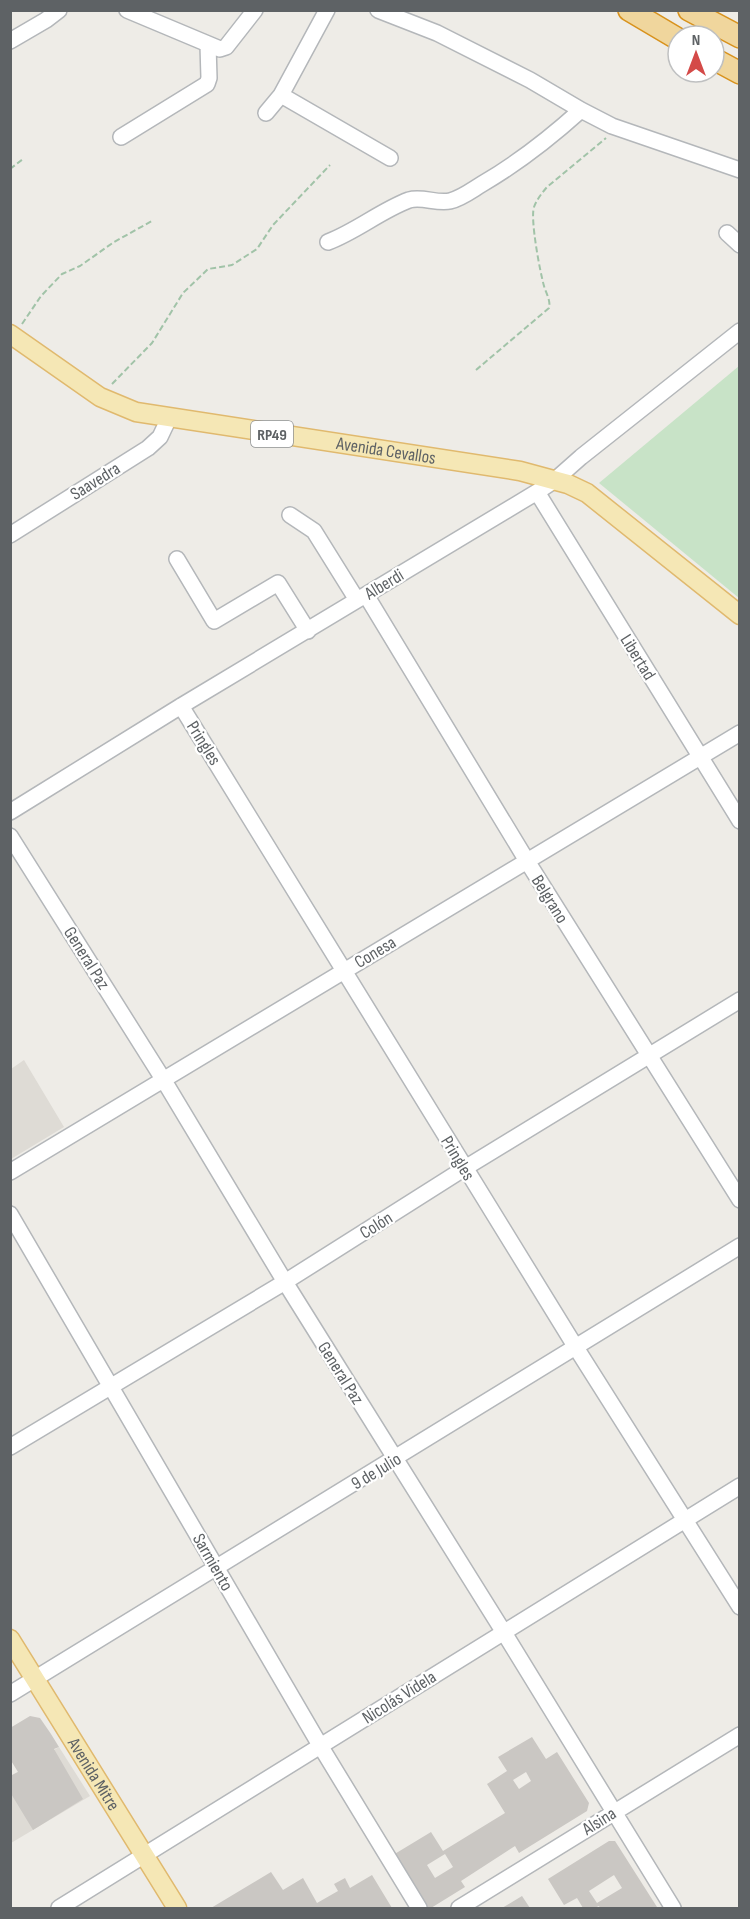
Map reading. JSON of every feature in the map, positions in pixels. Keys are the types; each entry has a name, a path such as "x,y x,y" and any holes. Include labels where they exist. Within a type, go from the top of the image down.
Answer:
{"highway":[{"path":"629,10 666,32"},
{"path":"689,10 740,38"},
{"path":"726,65 740,73"}],"main road":[{"name":"Avenida Cevallos","path":"12,335 100,397 136,412 520,471 578,488 740,615"},
{"name":"Avenida Mitre","path":"10,1639 177,1908"}],"street":[{"path":"10,41 46,20 58,10"},
{"path":"127,10 220,49 226,47 255,10"},
{"path":"266,113 281,95 327,10"},
{"path":"378,10 437,33 616,127 740,170"},
{"path":"121,137 207,84 209,78 208,45"},
{"path":"281,95 390,158"},
{"path":"328,242 411,200 444,201 461,196 510,167 581,110"},
{"path":"727,233 740,245"},
{"name":"Alberdi","path":"10,812 181,706 537,492 740,331"},
{"name":"Saavedra","path":"10,535 148,448 160,437 169,418"},
{"name":"Libertad","path":"537,492 740,821"},
{"name":"Belgrano","path":"290,515 314,531 362,597 740,1200"},
{"path":"177,559 214,621 278,583 308,631"},
{"name":"Pringles","path":"181,706 575,1346 740,1607"},
{"name":"Conesa","path":"10,1172 740,733"},
{"name":"General Paz","path":"10,836 163,1079 285,1282 504,1631 673,1908"},
{"name":"Colón","path":"10,1447 285,1282 465,1168 740,1000"},
{"name":"Sarmiento","path":"10,1214 321,1747 419,1908"},
{"name":"9 de Julio","path":"10,1694 740,1246"},
{"name":"Nicolás Videla","path":"59,1908 740,1486"},
{"name":"Alsina","path":"459,1908 613,1811 740,1735"}],"path":[{"path":"476,370 549,308 533,208 547,187 616,127"},
{"path":"10,169 23,159"},
{"path":"100,397 152,344 183,293 208,269 232,265 257,249 273,225 330,165"},
{"path":"12,335 40,296 62,274 80,266 114,242 152,221"}],"shaded area":[{"path":"24,1060 64,1127 11,1159 11,1069"},
{"path":"59,1747 90,1796 11,1843 11,1776"}],"green space":[{"path":"739,366 739,598 599,483"}],"building":[{"path":"30,1716 40,1718 51,1734 59,1747 54,1749 83,1799 33,1830 10,1792 10,1776 18,1772 10,1759 10,1728"},
{"path":"532,1737 546,1759 557,1752 589,1803 587,1811 519,1853 515,1846 461,1881 465,1887 431,1908 425,1908 393,1855 431,1832 443,1851 505,1813 487,1784 507,1771 498,1757","holes":["526,1772 531,1781 519,1789 513,1780","445,1854 453,1867 435,1878 427,1865"]},
{"path":"609,1841 615,1841 657,1907 583,1908 577,1898 564,1905 548,1879","holes":["614,1875 622,1888 597,1903 589,1891"]},
{"path":"271,1872 283,1890 303,1878 317,1903 338,1891 334,1884 345,1878 350,1888 372,1875 392,1908 211,1908"},
{"path":"522,1896 530,1908 502,1908"}]}
